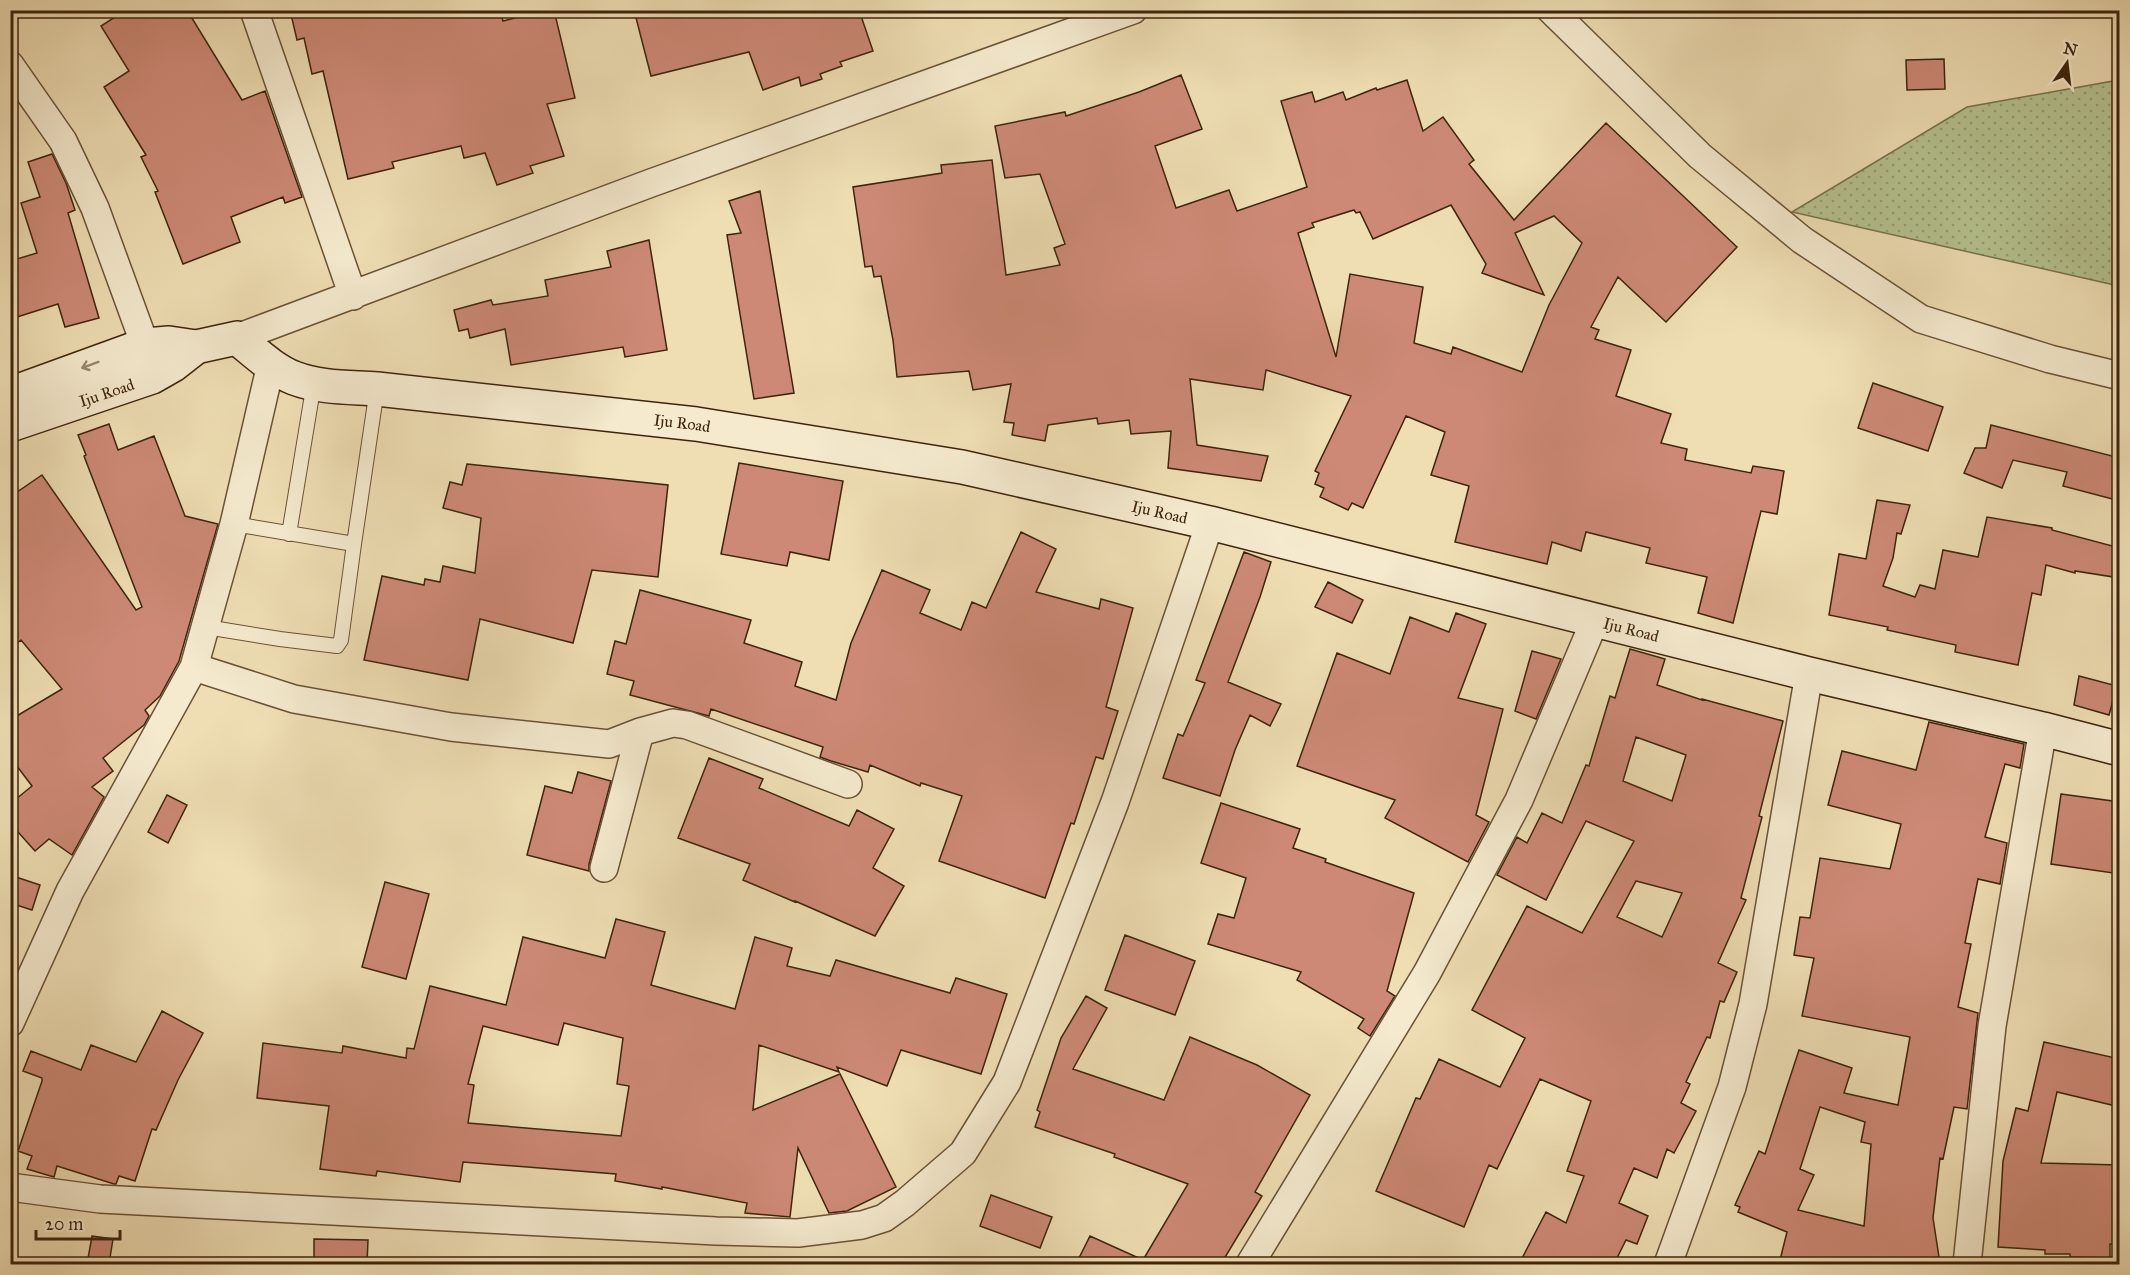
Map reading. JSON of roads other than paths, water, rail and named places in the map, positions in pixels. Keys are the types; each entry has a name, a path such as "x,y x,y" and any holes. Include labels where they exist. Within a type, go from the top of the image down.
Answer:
{"main road":[{"name":"Iju Road","path":"10,394 145,345 169,343 196,347 237,338 294,378 329,386 377,389 719,428 962,467 1210,523 1595,621 2120,749"},
{"name":"Iju Road","path":"10,425 152,377 173,365 196,347"}],"street":[{"path":"254,10 353,296"},
{"path":"237,338 651,183 1133,10"},
{"path":"1551,10 1700,156 1802,240 1921,319 2050,359 2120,376"},
{"path":"10,65 63,141 95,208 145,345 152,377"},
{"path":"10,1023 70,891 194,667 234,524 271,364"},
{"path":"10,1187 100,1199 716,1231 798,1233 862,1225 884,1218 963,1153 1007,1082 1115,802 1210,523"},
{"path":"1250,1264 1427,973 1519,800 1595,621"},
{"path":"194,667 294,699 451,727 609,744 673,723 687,724 848,784"},
{"path":"1668,1264 1732,1087 1753,1004 1809,674"},
{"path":"1967,1264 1992,1026 2043,729"},
{"path":"604,868 640,732"}],"lane":[{"path":"289,534 314,383"},
{"path":"206,627 337,646 341,640 377,389"},
{"path":"234,524 354,544"}]}
